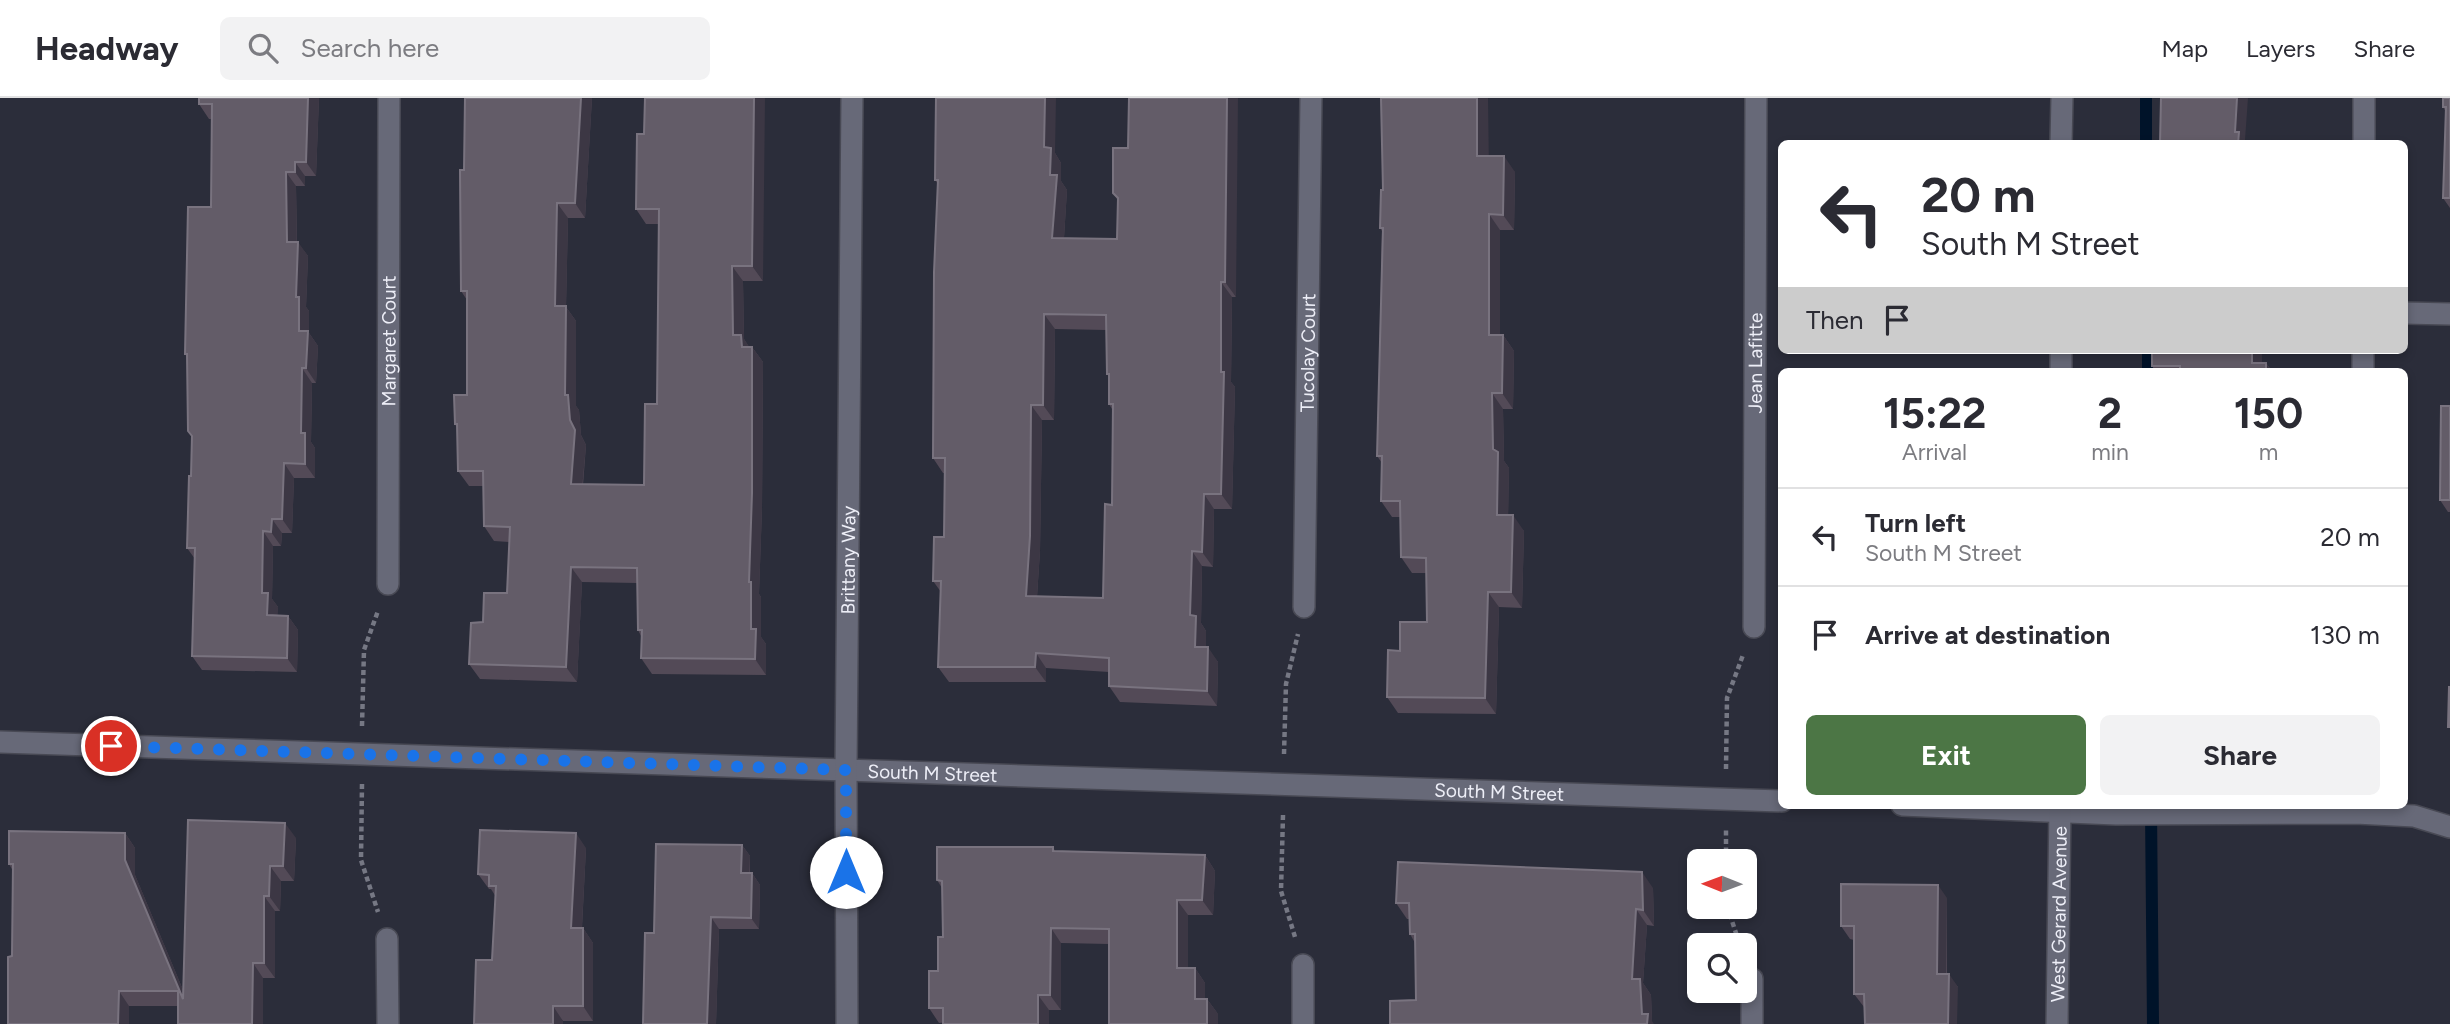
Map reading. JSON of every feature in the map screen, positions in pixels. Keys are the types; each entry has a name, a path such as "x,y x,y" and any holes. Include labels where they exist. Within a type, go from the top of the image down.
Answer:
{"street":[{"name":"Margaret Court","path":"388,584 389,98"},
{"name":"Brittany Way","path":"847,1024 846,770 852,98"},
{"name":"Tucolay Court","path":"1304,607 1311,98"},
{"name":"Jean Lafitte","path":"1754,627 1756,98"},
{"path":"2062,98 2062,140"},
{"path":"2364,98 2364,140"},
{"path":"2408,313 2450,314"},
{"name":"South M Street","path":"0,742 1778,801"},
{"name":"West Gerard Avenue","path":"2057,1024 2060,809"},
{"path":"2069,809 2116,814 2356,813 2414,816 2450,827"},
{"path":"387,939 388,1024"},
{"path":"1303,965 1303,1024"},
{"path":"1752,1003 1752,1024"}],"path":[{"path":"1726,849 1727,698 1754,627"}],"building":[{"path":"199,98 308,98 306,162 295,162 295,172 286,172 287,242 298,242 296,297 299,297 299,331 308,331 306,368 302,368 301,433 305,433 305,464 284,463 282,519 272,519 271,532 263,531 262,593 268,593 267,615 288,616 287,658 192,656 195,548 187,548 192,436 188,431 185,354 188,207 211,207 212,104 199,104"},
{"path":"465,98 581,98 575,203 557,203 555,306 566,306 565,395 568,395 570,420 575,430 571,484 644,485 645,404 657,404 659,209 636,209 637,134 644,134 645,98 754,98 752,266 732,266 733,335 741,335 742,347 752,347 749,582 751,629 756,629 755,659 641,658 642,630 638,630 637,568 571,567 566,667 469,664 471,623 483,622 484,593 507,593 510,527 484,526 483,471 458,471 454,395 467,395 467,291 461,291 460,170 464,170"},
{"path":"936,98 1045,98 1044,147 1051,148 1050,175 1057,175 1052,238 1117,239 1118,198 1113,193 1113,148 1128,148 1129,98 1227,98 1225,282 1221,282 1221,372 1224,372 1221,494 1204,494 1202,552 1192,551 1190,615 1196,616 1195,647 1208,647 1207,691 1109,686 1109,658 1036,653 1035,667 938,667 941,581 933,581 934,537 944,537 945,458 933,458 934,272 938,180 935,180","holes":["1044,314 1106,315 1109,404 1113,404 1112,505 1105,504 1103,598 1026,596 1030,536 1031,405 1043,405"]},
{"path":"1381,98 1477,98 1477,156 1504,156 1503,215 1489,214 1489,335 1503,335 1502,393 1492,393 1493,449 1498,452 1497,515 1513,515 1511,592 1488,592 1485,698 1387,697 1388,650 1400,651 1400,622 1427,622 1426,558 1401,557 1400,501 1381,501 1382,456 1377,456 1383,228 1380,228 1383,190"},
{"path":"2161,98 2237,98 2235,132 2239,132 2238,140 2160,140"},
{"path":"2443,98 2450,98 2450,198 2443,198 2446,107 2443,107"},
{"path":"2152,354 2252,354 2252,363 2266,363 2266,368 2152,366"},
{"path":"2441,406 2450,406 2450,500 2440,500"},
{"path":"2449,687 2450,727 2448,727"},
{"path":"188,820 285,823 283,866 270,866 269,896 264,896 264,963 253,963 252,1024 178,1024 178,991 119,991 118,1024 8,1024 13,864 9,864 9,831 125,833 125,860 183,999"},
{"path":"480,830 576,833 571,928 583,928 583,1006 553,1006 553,1024 474,1024 476,960 492,960 496,886 489,886 489,875 478,874"},
{"path":"656,844 742,845 741,873 752,873 751,918 711,917 707,1024 643,1024 645,933 654,933"},
{"path":"937,847 1053,847 1053,851 1205,855 1202,900 1177,900 1177,968 1195,968 1195,999 1207,999 1207,1024 1109,1024 1109,929 1051,928 1050,995 1038,995 1038,1024 943,1024 943,1008 929,1008 929,971 938,971 938,937 943,937 942,881 937,880"},
{"path":"1398,862 1642,872 1643,910 1636,909 1632,979 1640,979 1642,1014 1648,1014 1647,1024 1390,1024 1390,1001 1416,1000 1415,934 1410,934 1409,903 1396,903"},
{"path":"1841,884 1938,885 1937,974 1949,974 1948,1024 1865,1024 1864,994 1854,994 1854,926 1841,926"}],"waterway":[{"path":"2146,98 2146,140"},
{"path":"2148,354 2148,368"},
{"path":"2151,809 2153,1024"}],"route":[{"path":"111,746 846,770 846,872"}]}
